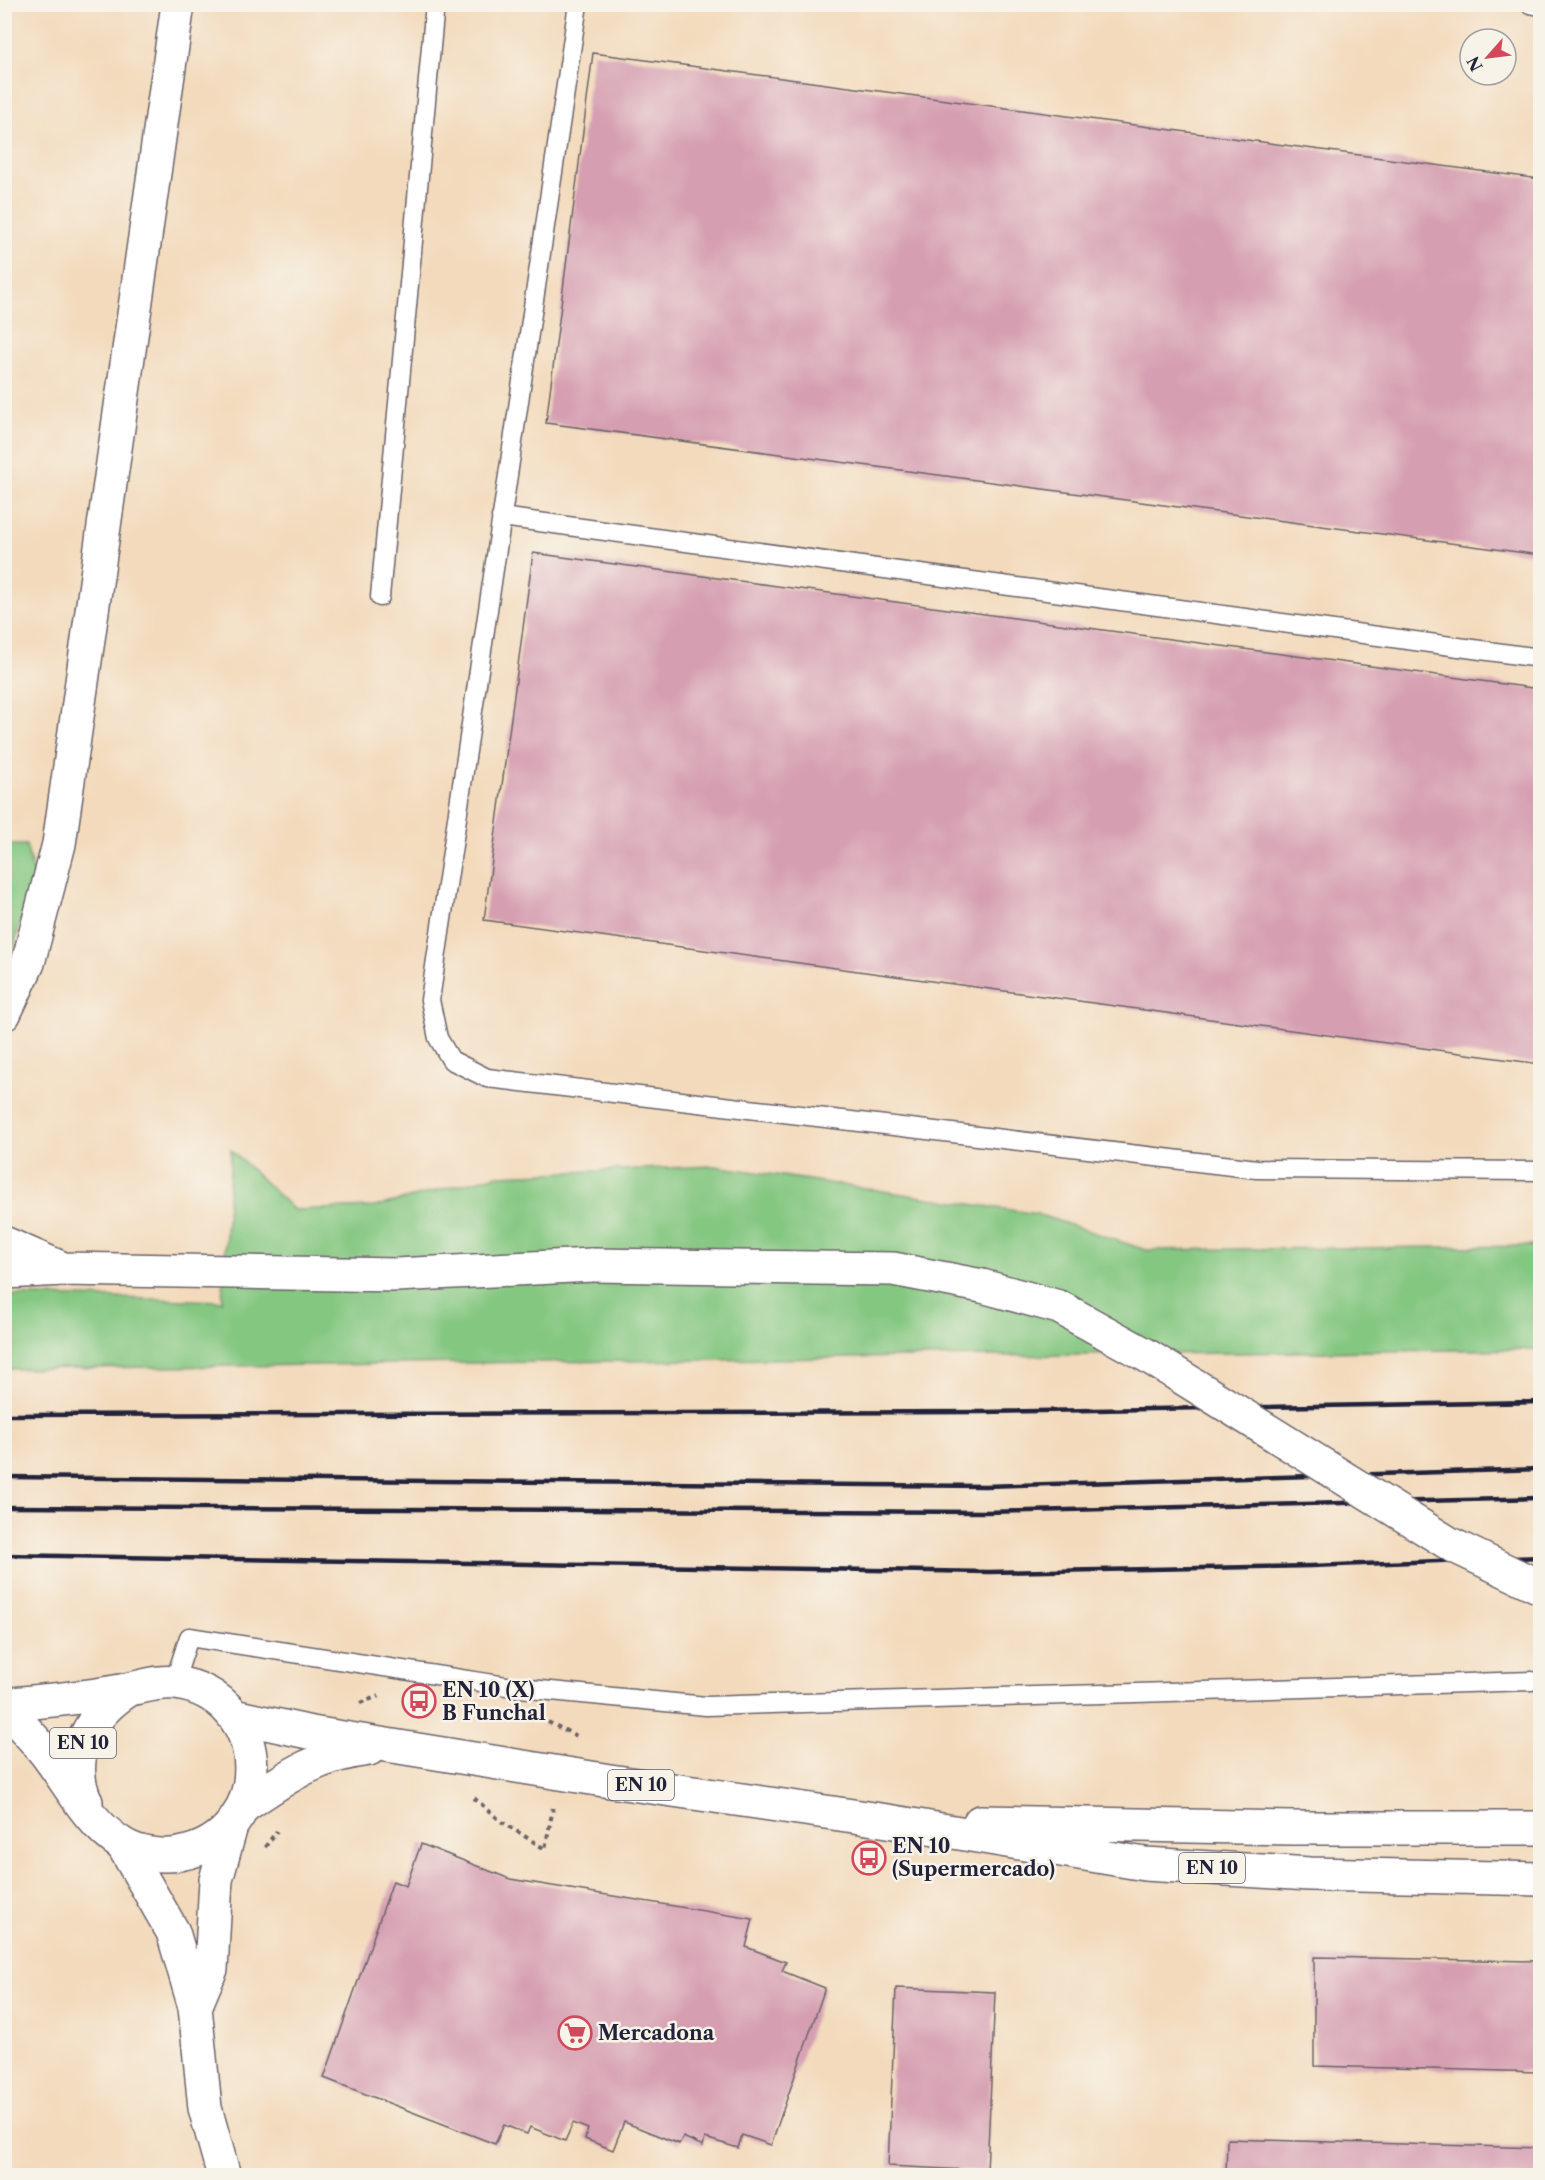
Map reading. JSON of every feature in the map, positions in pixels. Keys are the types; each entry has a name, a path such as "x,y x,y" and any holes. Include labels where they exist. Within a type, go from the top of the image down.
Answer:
{"main road":[{"path":"4,1014 28,963 59,844 178,4"},
{"path":"4,1243 64,1269"},
{"path":"4,1272 64,1269 396,1275 592,1265 893,1269 982,1286 1059,1307 1146,1355 1450,1544 1540,1587"},
{"name":"EN 10","path":"4,1706 130,1689 152,1683 174,1683 197,1688 218,1700 234,1716 246,1737 252,1760 251,1783 238,1816"},
{"name":"EN 10","path":"92,1815 83,1796 79,1776 80,1756 85,1737 103,1709 130,1689"},
{"name":"EN 10","path":"4,1706 44,1751 104,1830 123,1845 145,1853 169,1856 192,1852 213,1841 238,1816 296,1771 337,1753 394,1746"},
{"name":"EN 10","path":"234,1716 394,1746 622,1783 888,1821 1145,1864 1310,1874 1540,1879"},
{"path":"195,2007 211,1969 216,1880 238,1816"},
{"name":"EN 10","path":"888,1821 1303,1828 1540,1828"},
{"path":"123,1845 173,1932 195,2007 205,2108 224,2175"}],"lane":[{"path":"380,597 435,4"},
{"path":"578,4 430,1000 438,1038 451,1060 487,1078 1257,1168 1540,1171"},
{"path":"1530,4 1540,6"},
{"path":"501,517 1540,658"},
{"path":"174,1683 189,1637 520,1688 706,1706 1532,1681"}],"path":[{"path":"471,1795 502,1822 545,1849 555,1798"},
{"path":"261,1852 282,1824"}],"green space":[{"path":"5,845 26,845 34,875 5,977"},
{"path":"231,1150 294,1210 374,1207 498,1175 715,1166 1037,1214 1146,1250 1540,1246 1540,1349 5,1369 5,1295 222,1301"}],"building":[{"path":"593,53 1540,179 1540,555 546,423"},
{"path":"533,553 1540,689 1540,1064 484,920"},
{"name":"Mercadona","path":"421,1844 510,1879 753,1919 746,1947 786,1962 782,1971 825,1988 771,2145 742,2135 738,2148 705,2138 703,2146 683,2137 679,2144 624,2122 613,2150 585,2139 588,2129 573,2123 565,2141 530,2127 527,2134 504,2125 495,2144 324,2078 393,1881 406,1886"},
{"path":"1314,1957 1540,1961 1540,2072 1314,2066"},
{"path":"896,1988 995,1992 987,2171 888,2166"},
{"path":"1227,2139 1540,2148 1540,2176 1226,2176"}],"railway":[{"path":"4,1415 981,1412 1540,1402"},
{"path":"4,1477 985,1486 1540,1469"},
{"path":"4,1507 986,1512 1540,1498"},
{"path":"4,1555 989,1572 1312,1566 1540,1557"}],"place":[{"name":"EN 10 (X) B Funchal","path":"419,1701"},
{"name":"EN 10 (Supermercado)","path":"869,1858"},
{"name":"Mercadona","path":"575,2033"}]}
